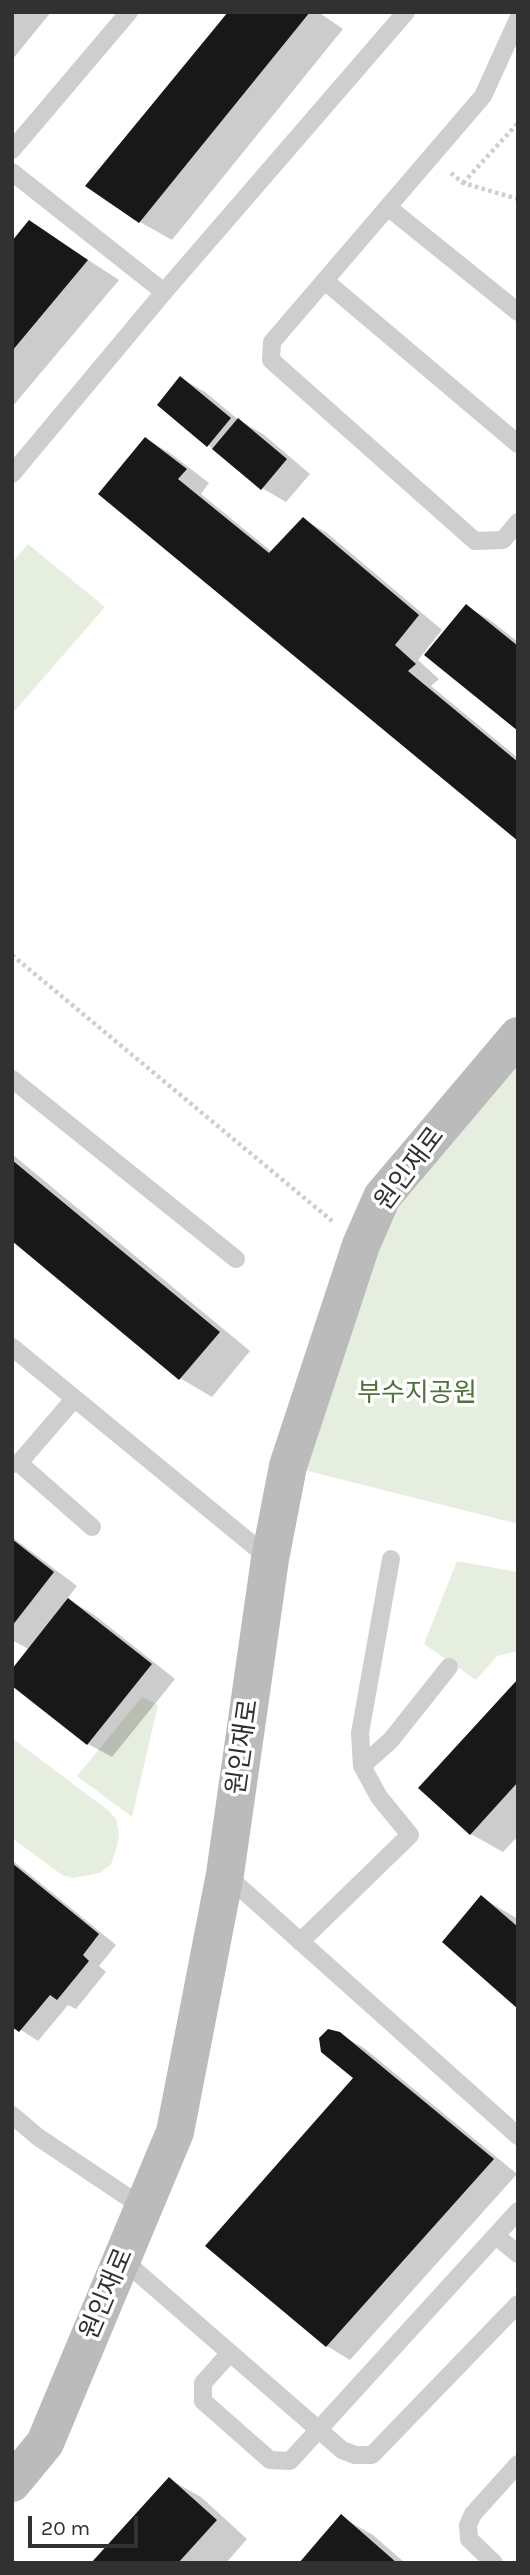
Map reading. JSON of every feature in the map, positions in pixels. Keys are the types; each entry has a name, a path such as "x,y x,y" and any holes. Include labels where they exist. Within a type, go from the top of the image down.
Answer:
{"main road":[{"name":"원인재로","path":"12,2483 45,2443 175,2133 225,1874 270,1559 288,1466 360,1245 382,1197 518,1036"}],"lane":[{"path":"12,150 130,12"},
{"path":"12,474 164,292 406,12"},
{"path":"518,19 482,96 272,342 271,360 475,541 503,540 518,522"},
{"path":"12,172 164,292"},
{"path":"389,208 518,312"},
{"path":"325,281 518,444"},
{"path":"12,1079 236,1259"},
{"path":"12,1347 270,1559"},
{"path":"74,1399 16,1464 92,1527"},
{"path":"300,1942 410,1835 379,1797 362,1766 359,1733 391,1559"},
{"path":"362,1766 391,1740 449,1667"},
{"path":"225,1874 518,2136"},
{"path":"12,2115 38,2137 144,2208"},
{"path":"230,2353 203,2383 203,2401 270,2460 290,2461 518,2211"},
{"path":"496,2236 518,2255"},
{"path":"122,2259 342,2450 355,2455 372,2455 518,2304"},
{"path":"494,2563 470,2539 468,2525 473,2514 518,2464"}],"path":[{"path":"463,183 518,123"},
{"path":"431,158 463,183 518,199"},
{"path":"12,955 360,1245"}],"green space":[{"path":"28,544 105,607 12,714 12,563"},
{"name":"부수지공원","path":"518,1036 518,1524 288,1466 360,1245"},
{"path":"457,1561 518,1572 518,1651 497,1656 476,1680 424,1644"},
{"path":"142,1697 158,1705 132,1817 77,1776"},
{"path":"12,1738 116,1819 119,1834 117,1847 111,1864 100,1873 72,1878 62,1875 12,1838"}],"building":[{"path":"228,12 310,12 139,223 85,186"},
{"path":"29,220 88,260 12,351 12,241"},
{"path":"180,376 231,418 207,447 157,405"},
{"path":"238,418 287,459 261,490 212,449"},
{"path":"145,437 187,469 178,479 269,553 303,517 419,615 395,645 416,664 408,671 518,762 518,841 98,494"},
{"path":"466,604 518,646 518,731 424,655"},
{"path":"12,1160 220,1332 179,1380 12,1241"},
{"path":"12,1539 54,1572 12,1626"},
{"path":"68,1598 152,1664 87,1745 12,1686 12,1669"},
{"path":"518,1679 518,1782 470,1835 418,1788"},
{"path":"12,1863 99,1934 83,1955 89,1961 57,2000 50,1995 19,2032 12,2027"},
{"path":"481,1895 518,1927 518,2009 442,1942"},
{"path":"328,2029 340,2032 494,2159 326,2347 205,2246 353,2078 321,2052 319,2038"},
{"path":"169,2477 217,2520 178,2563 91,2563"},
{"path":"341,2514 397,2563 299,2563"}]}
